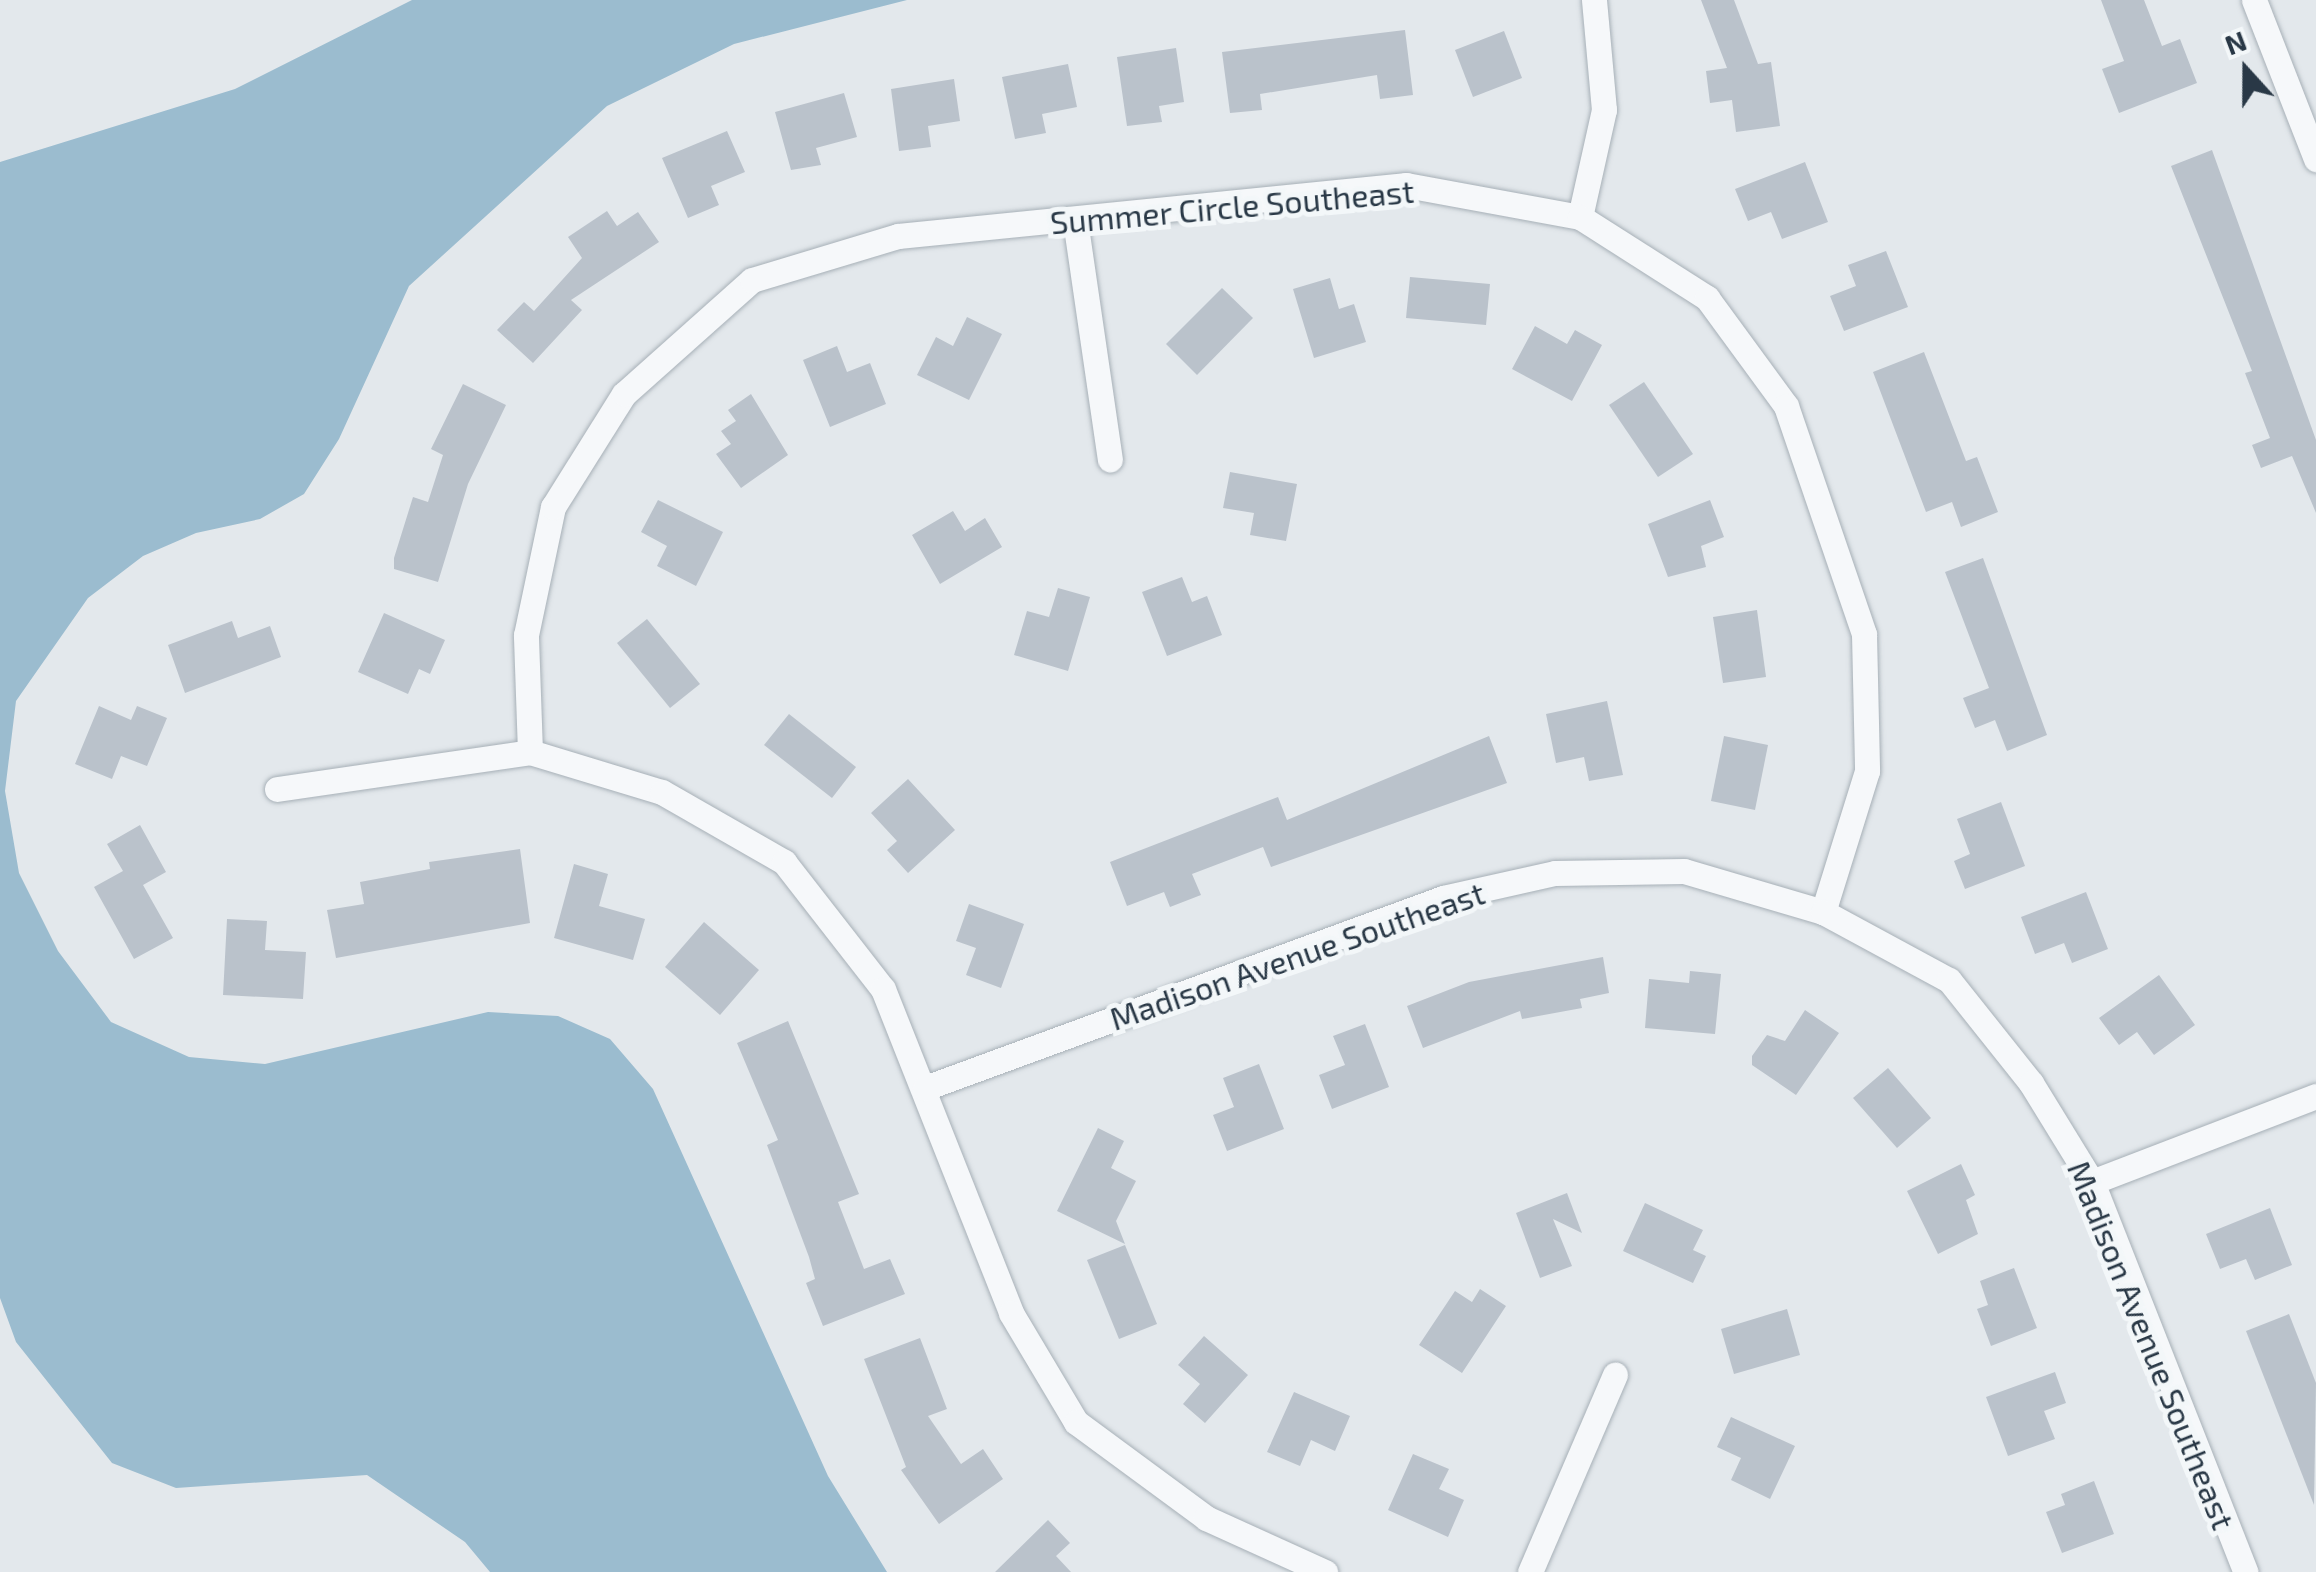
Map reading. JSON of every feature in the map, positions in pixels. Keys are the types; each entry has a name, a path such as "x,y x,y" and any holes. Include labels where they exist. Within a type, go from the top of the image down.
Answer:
{"street":[{"path":"1580,217 1604,110 1594,0"},
{"path":"2254,0 2316,158"},
{"name":"Summer Circle Southeast","path":"530,752 526,635 553,507 624,394 752,280 898,236 1406,185 1580,217 1707,298 1786,406 1835,538 1864,634 1867,771 1823,912"},
{"path":"1075,220 1110,459"},
{"path":"277,789 530,752 662,792 784,862 883,990 1011,1313 1076,1422 1206,1518 1324,1572"},
{"name":"Madison Avenue Southeast","path":"925,1088 1443,898 1555,872 1684,871 1823,912 1948,980 2031,1082 2092,1182 2246,1572"},
{"path":"2092,1182 2316,1096"},
{"path":"1530,1572 1615,1374"}],"water":[{"path":"412,0 907,0 734,44 607,106 409,286 339,439 304,494 260,519 196,533 143,556 88,598 16,701 5,791 19,873 58,951 111,1022 189,1057 265,1064 488,1012 558,1016 610,1039 653,1089 828,1476 887,1572 490,1572 465,1542 367,1475 176,1488 112,1463 16,1342 0,1298 0,162 235,89"}],"building":[{"path":"1701,0 1734,0 1758,64 1771,62 1780,126 1736,132 1732,100 1710,103 1706,71 1727,68"},
{"path":"2101,0 2144,0 2162,46 2180,39 2197,83 2119,113 2102,69 2124,61"},
{"path":"1405,30 1413,95 1380,99 1377,75 1260,94 1262,110 1230,113 1222,52"},
{"path":"1504,31 1522,78 1473,97 1455,50"},
{"path":"1176,48 1184,102 1159,106 1162,122 1127,126 1117,57"},
{"path":"1068,64 1077,107 1042,114 1046,133 1015,139 1002,77"},
{"path":"954,79 960,121 928,126 931,147 899,151 891,89"},
{"path":"844,93 857,137 816,148 821,165 791,170 775,112"},
{"path":"727,131 745,172 711,186 719,205 688,218 662,158"},
{"path":"2212,150 2316,440 2316,513 2292,456 2261,468 2252,445 2270,438 2245,373 2252,371 2171,166"},
{"path":"1805,162 1828,222 1782,239 1771,212 1748,221 1735,189"},
{"path":"607,211 617,226 638,212 659,242 571,300 582,310 533,363 497,330 524,302 534,311 582,258 568,237"},
{"path":"1886,251 1908,307 1844,331 1830,296 1856,286 1848,265"},
{"path":"1410,277 1490,284 1486,325 1406,318"},
{"path":"1330,278 1339,309 1354,304 1366,342 1314,358 1293,289"},
{"path":"1222,288 1253,318 1197,375 1166,344"},
{"path":"967,317 1002,334 969,400 917,375 936,337 953,346"},
{"path":"1535,326 1567,344 1575,330 1602,345 1572,401 1512,369"},
{"path":"837,346 847,372 870,363 886,404 830,427 803,360"},
{"path":"1924,352 1966,461 1977,457 1998,512 1961,527 1952,502 1926,512 1873,372"},
{"path":"1644,382 1693,454 1658,477 1609,405"},
{"path":"463,384 506,405 468,484 438,582 394,569 394,558 413,497 428,502 443,455 431,449"},
{"path":"751,394 788,455 741,488 716,454 731,444 721,431 736,421 728,410"},
{"path":"1230,472 1297,484 1286,541 1250,535 1254,513 1223,508"},
{"path":"658,500 723,532 696,586 657,566 667,546 641,532"},
{"path":"1710,500 1724,537 1701,546 1706,567 1668,577 1648,524"},
{"path":"953,511 965,531 985,518 1002,547 940,584 912,535"},
{"path":"1983,558 2047,735 2007,751 1995,720 1975,728 1963,698 1989,688 1945,572"},
{"path":"1182,577 1192,602 1207,596 1222,635 1167,656 1142,592"},
{"path":"1058,588 1090,597 1068,671 1014,655 1027,611 1049,617"},
{"path":"1757,610 1766,677 1723,683 1713,617"},
{"path":"384,613 445,640 430,674 419,669 408,694 358,672"},
{"path":"647,619 700,684 670,708 617,643"},
{"path":"232,621 238,638 270,626 281,657 185,693 168,645"},
{"path":"1607,701 1623,775 1589,781 1584,757 1556,763 1546,714"},
{"path":"99,706 131,720 137,706 167,718 147,766 121,756 112,779 75,764"},
{"path":"789,714 856,767 832,798 764,745"},
{"path":"1489,736 1507,783 1271,867 1263,847 1192,874 1201,895 1170,907 1164,892 1127,906 1110,862 1278,797 1287,820"},
{"path":"1724,736 1768,745 1755,810 1711,801"},
{"path":"908,779 955,830 908,873 887,850 897,841 871,813"},
{"path":"2001,802 2025,866 1965,889 1954,861 1970,854 1957,819"},
{"path":"140,825 166,872 143,885 173,938 134,959 94,887 123,871 107,844"},
{"path":"520,849 530,923 336,958 327,910 364,904 360,882 430,869 429,862"},
{"path":"574,864 608,874 599,906 645,919 633,960 554,938"},
{"path":"2086,892 2108,949 2072,963 2064,943 2035,954 2021,917"},
{"path":"969,904 1024,924 1001,988 966,975 976,948 956,941"},
{"path":"227,919 267,921 265,950 306,952 303,999 223,995"},
{"path":"704,922 759,970 720,1015 665,967"},
{"path":"1603,957 1609,993 1580,999 1582,1008 1522,1019 1520,1011 1423,1048 1407,1006 1469,982"},
{"path":"1690,971 1721,974 1715,1034 1645,1028 1649,979 1689,983"},
{"path":"2159,975 2195,1025 2154,1055 2137,1032 2119,1045 2099,1018"},
{"path":"1805,1010 1839,1033 1796,1095 1752,1065 1752,1056 1767,1035 1785,1041"},
{"path":"788,1021 859,1194 838,1202 864,1269 890,1259 905,1294 823,1326 806,1283 815,1279 809,1257 767,1145 778,1140 737,1043"},
{"path":"1365,1024 1389,1087 1332,1109 1319,1075 1345,1065 1333,1036"},
{"path":"1259,1064 1284,1129 1227,1151 1213,1115 1234,1107 1223,1078"},
{"path":"1888,1068 1931,1118 1897,1148 1853,1098"},
{"path":"1098,1128 1124,1141 1111,1168 1136,1181 1116,1221 1125,1244 1057,1211"},
{"path":"1961,1164 1975,1195 1966,1200 1978,1234 1938,1254 1907,1191"},
{"path":"1567,1193 1582,1233 1553,1219 1572,1266 1540,1278 1516,1213"},
{"path":"1645,1203 1703,1230 1693,1250 1706,1256 1693,1283 1623,1251"},
{"path":"2270,1208 2292,1265 2255,1280 2246,1259 2220,1269 2206,1234"},
{"path":"1125,1245 1157,1324 1119,1339 1087,1260"},
{"path":"2014,1268 2037,1328 1991,1346 1977,1309 1988,1305 1980,1281"},
{"path":"1480,1289 1506,1306 1462,1373 1419,1345 1455,1291 1472,1302"},
{"path":"1787,1309 1800,1355 1734,1374 1721,1329"},
{"path":"2289,1314 2316,1383 2314,1505 2246,1331"},
{"path":"1204,1336 1248,1375 1205,1423 1183,1404 1200,1384 1178,1365"},
{"path":"920,1338 947,1409 928,1416 961,1464 983,1449 1003,1479 939,1524 901,1470 906,1467 864,1359"},
{"path":"2055,1372 2066,1403 2044,1411 2055,1439 2008,1456 1986,1397"},
{"path":"1294,1392 1350,1416 1335,1451 1311,1440 1300,1466 1267,1452"},
{"path":"1731,1417 1795,1446 1770,1499 1731,1480 1741,1458 1717,1447"},
{"path":"1413,1454 1449,1469 1439,1489 1464,1500 1448,1537 1388,1510"},
{"path":"2094,1481 2114,1534 2062,1553 2046,1512 2065,1505 2061,1494"},
{"path":"1048,1520 1070,1543 1056,1556 1071,1572 995,1572"}]}
